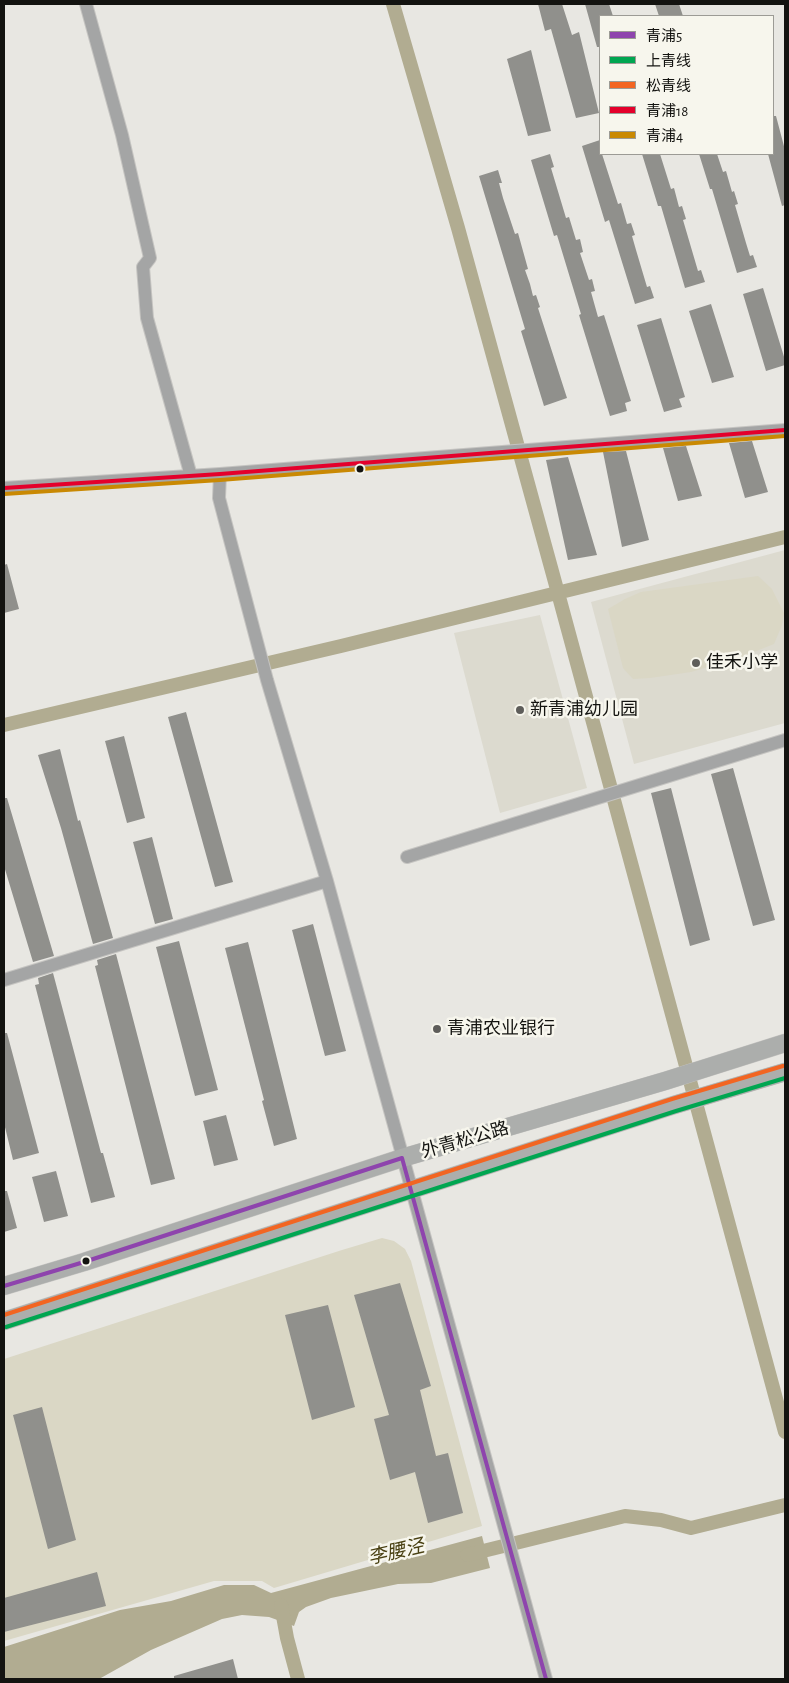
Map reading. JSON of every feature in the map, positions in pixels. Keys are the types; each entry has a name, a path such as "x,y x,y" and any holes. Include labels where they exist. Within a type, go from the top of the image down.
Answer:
{"main road":[{"name":"外青松公路","path":"4,1286 93,1260 402,1158 665,1081 785,1043"},
{"name":"外青松公路","path":"4,1321 674,1105 785,1072"}],"street":[{"path":"86,4 122,135 150,258 143,267 147,318 191,476"},
{"path":"4,488 220,474 785,430"},
{"path":"220,474 219,498 258,647 327,881 546,1679"},
{"path":"406,856 785,740"},
{"path":"4,980 327,881"}],"shaded area":[{"name":"佳禾小学","path":"785,550 785,723 634,764 591,602"},
{"path":"758,576 772,589 784,613 782,625 774,644 739,658 691,672 633,679 623,668 608,609 641,592"},
{"name":"新青浦幼儿园","path":"540,615 587,788 500,813 454,633"},
{"path":"382,1238 394,1241 405,1249 411,1261 482,1526 274,1588 262,1581 214,1581 4,1641 4,1359"},
{"path":"482,1536 490,1568 431,1583 398,1584 331,1598 306,1607 299,1612 294,1626 269,1617 242,1615 222,1619 151,1650 99,1679 4,1679 4,1647 120,1610 171,1601 224,1585 254,1585 271,1593"}],"building":[{"path":"538,4 562,4 572,35 579,32 599,113 576,118 551,29 545,31"},
{"path":"585,4 609,4 613,15 599,15 599,47 597,47"},
{"path":"655,4 679,4 683,15 659,15"},
{"path":"531,50 551,131 528,136 507,59"},
{"path":"774,116 776,116 785,150 785,205 782,206 768,155 774,155"},
{"path":"599,140 599,155 602,155 618,204 621,203 627,224 631,223 635,235 632,236 647,287 650,286 654,298 635,304 609,220 605,222 582,146"},
{"path":"550,154 554,167 551,168 566,218 569,217 576,240 580,239 583,252 580,253 589,280 592,279 595,291 591,292 598,317 604,315 631,401 625,403 627,411 610,416 557,235 554,236 531,160"},
{"path":"642,155 660,155 671,189 674,188 679,207 682,206 686,219 683,220 698,271 701,270 705,282 685,288 661,206 658,206"},
{"path":"699,155 717,155 723,172 726,171 732,192 734,191 738,204 735,205 750,256 753,255 757,267 737,273 712,189 710,189"},
{"path":"498,170 502,183 499,183 503,198 515,234 518,233 528,269 525,270 533,296 536,295 540,307 538,308 567,398 544,406 521,331 525,329 479,176"},
{"path":"763,288 785,360 785,365 766,371 743,294"},
{"path":"711,304 734,377 712,383 689,311"},
{"path":"661,318 685,397 679,399 682,407 664,412 637,325"},
{"path":"752,441 768,492 745,498 729,443"},
{"path":"686,446 702,496 678,501 663,448"},
{"path":"626,451 649,540 622,547 603,452"},
{"path":"568,457 597,555 568,560 546,460"},
{"path":"7,564 19,609 4,613 4,565"},
{"path":"186,712 233,882 215,887 168,717"},
{"path":"124,736 145,818 127,823 105,741"},
{"path":"60,749 78,821 80,820 113,938 93,944 61,828 38,755"},
{"path":"733,768 775,920 753,926 711,774"},
{"path":"671,788 710,940 690,946 651,793"},
{"path":"4,798 7,798 54,956 33,962 4,866"},
{"path":"152,837 173,919 155,924 133,842"},
{"path":"313,924 346,1051 325,1056 292,930"},
{"path":"179,941 218,1090 195,1096 156,947"},
{"path":"248,942 297,1139 274,1146 225,948"},
{"path":"116,954 175,1179 151,1185 95,966 98,965 97,960"},
{"path":"53,973 101,1153 103,1153 115,1197 91,1203 35,985 39,984 38,978"},
{"path":"4,1033 7,1033 39,1153 13,1160 4,1123"},
{"path":"226,1115 238,1160 214,1166 203,1121"},
{"path":"56,1171 68,1216 44,1222 32,1177"},
{"path":"4,1191 7,1191 17,1228 4,1232"},
{"path":"400,1283 431,1386 420,1390 436,1456 448,1453 463,1513 428,1523 415,1472 390,1480 374,1419 389,1415 354,1295"},
{"path":"328,1305 355,1407 312,1420 285,1315"},
{"path":"42,1407 76,1540 48,1549 13,1415"},
{"path":"97,1572 106,1606 4,1632 4,1598"},
{"path":"233,1659 238,1679 174,1679 174,1676"}],"waterway":[{"path":"393,4 458,228 785,1432"},
{"path":"4,725 341,646 785,537"},
{"name":"李腰泾","path":"467,1555 625,1516 661,1520 691,1528 785,1505"},
{"path":"281,1605 287,1638 298,1679"}],"transit line":[{"name":"青浦18","path":"4,488 220,474 785,430"},
{"name":"青浦4","path":"4,494 220,480 785,436"},
{"name":"松青线","path":"4,1315 672,1099 783,1066"},
{"name":"上青线","path":"6,1327 676,1111 785,1078"},
{"name":"青浦5","path":"4,1286 84,1262 402,1158 546,1679"}],"place":[{"name":"佳禾小学","path":"696,663"},
{"name":"新青浦幼儿园","path":"520,710"},
{"name":"青浦农业银行","path":"437,1029"}]}
